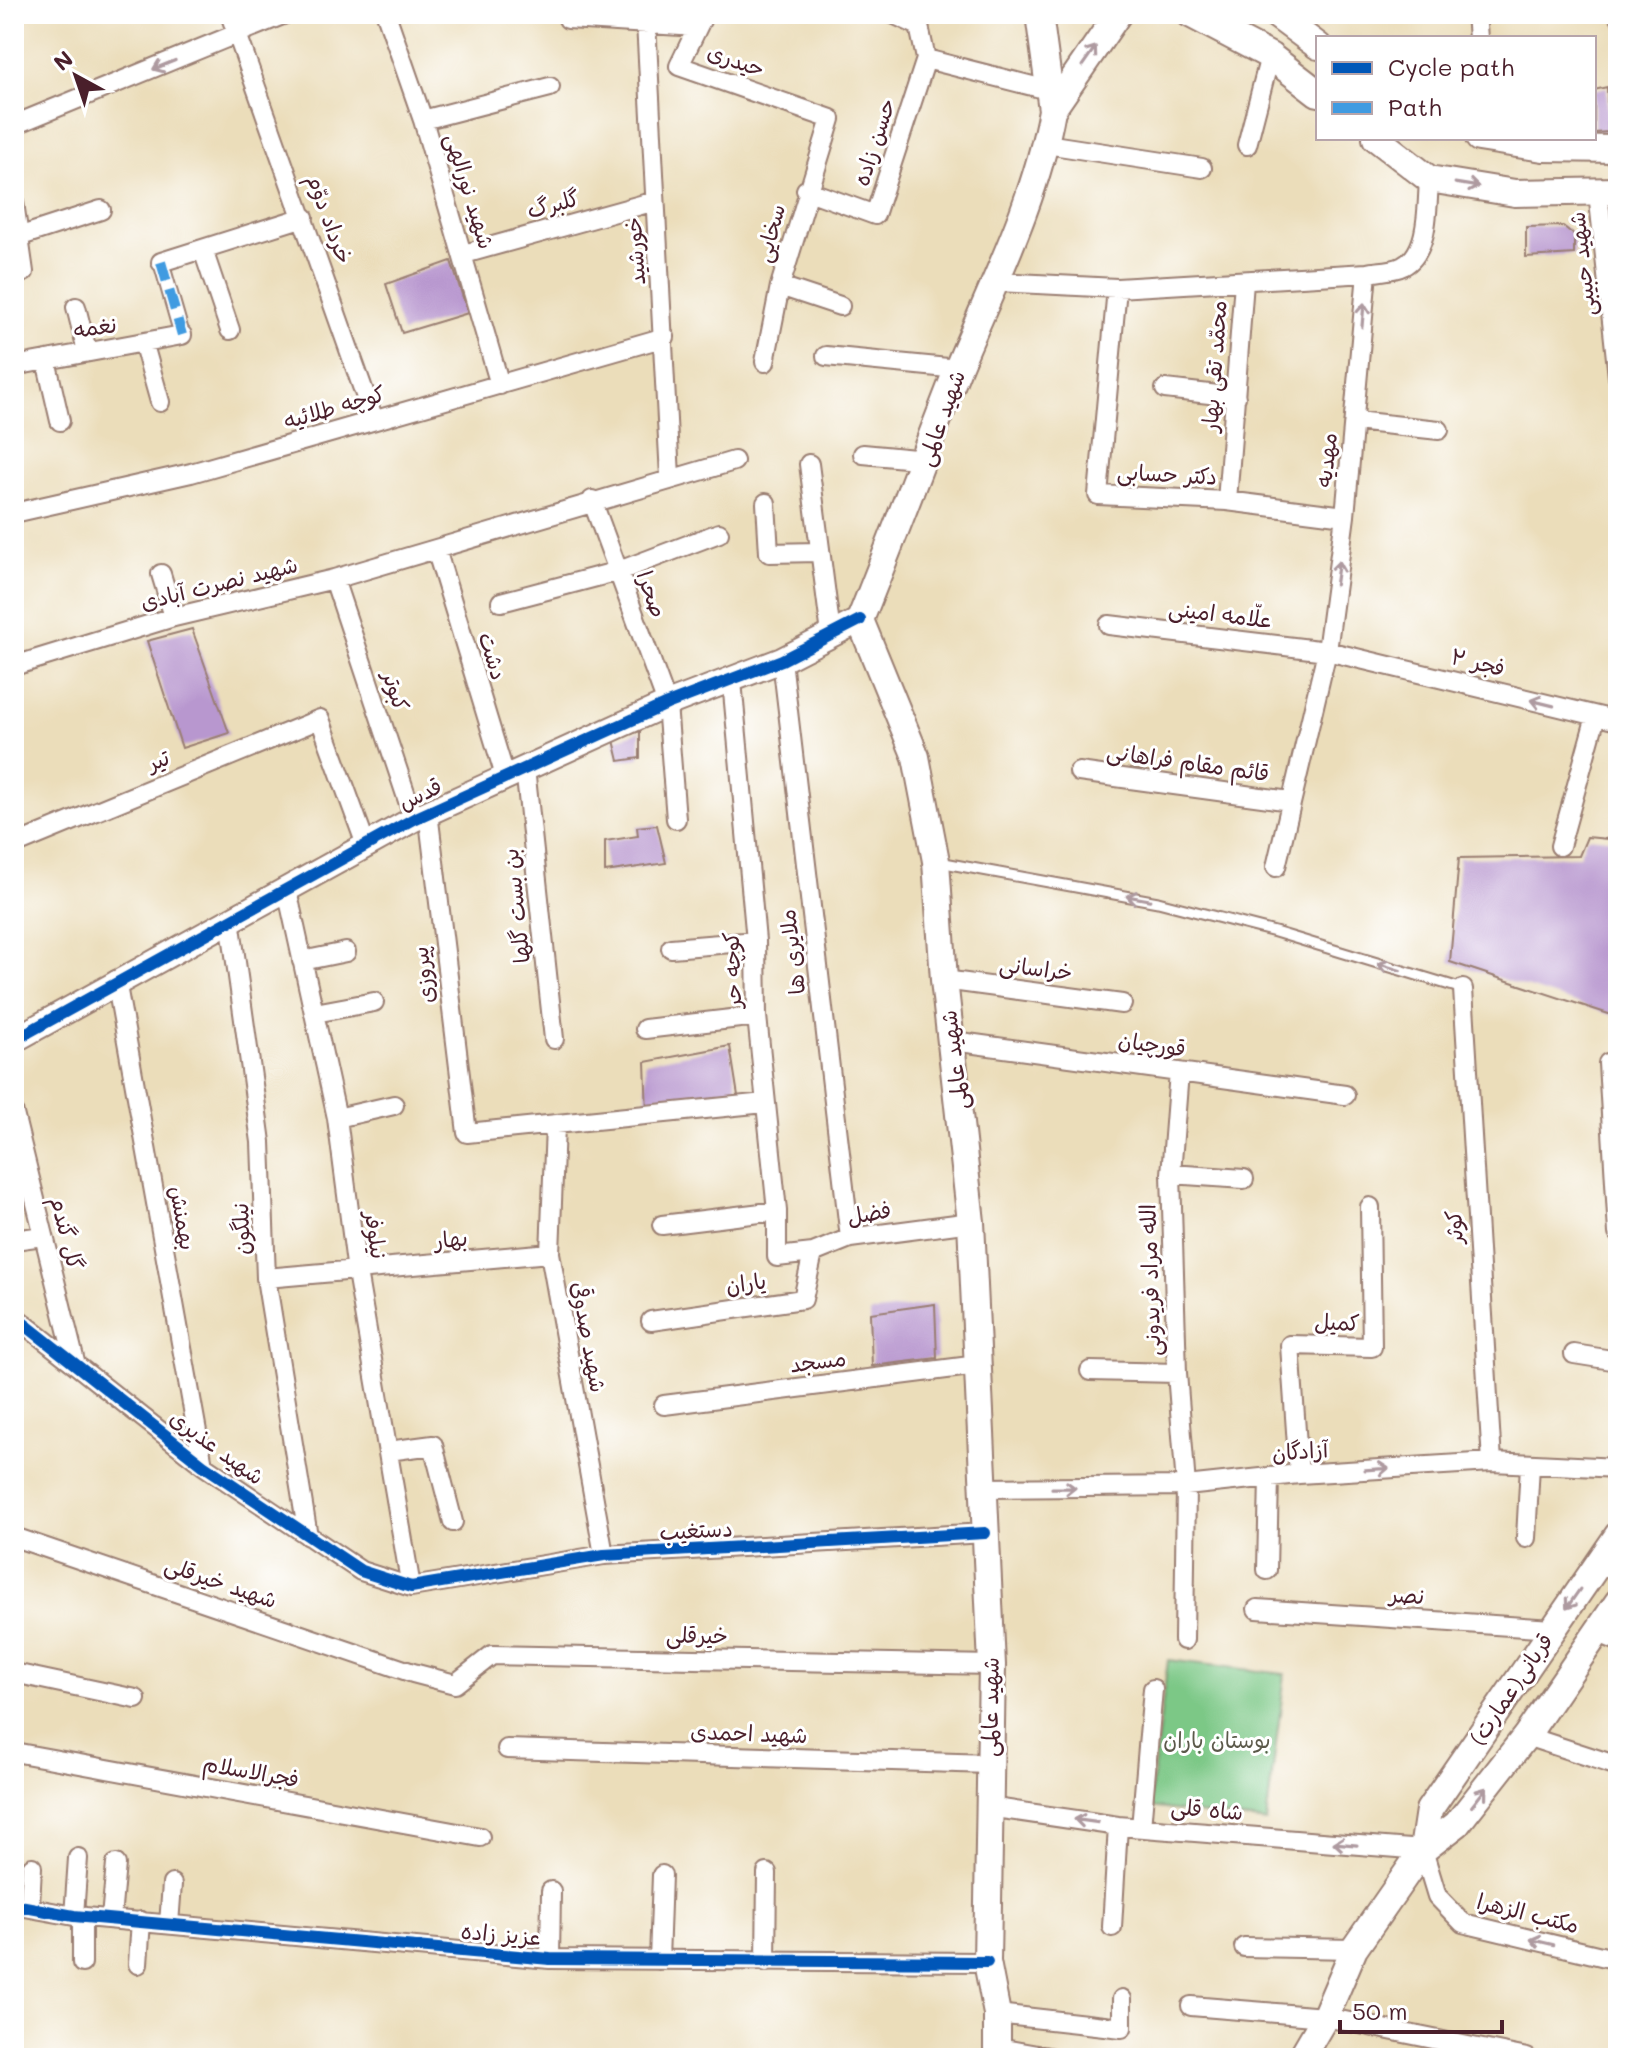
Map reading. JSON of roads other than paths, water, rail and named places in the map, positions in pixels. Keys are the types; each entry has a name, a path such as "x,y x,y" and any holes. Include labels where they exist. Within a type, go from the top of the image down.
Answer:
{"main road":[{"name":"شهید عالمی","path":"997,2053 997,2014 987,1962 992,1665 971,1222 944,980 936,861 916,757 860,620 926,460 958,369 997,282 1046,144 1050,100 1039,14"},
{"name":"شهید عالمی","path":"1050,100 1118,14"},
{"path":"1190,14 1270,56 1316,91"},
{"path":"1282,17 1316,44"},
{"path":"1379,140 1429,179 1515,193 1608,192"},
{"path":"1495,140 1543,148 1618,149"},
{"name":"(عمارت)قربانی","path":"1423,1850 1429,1810 1618,1535"},
{"name":"(عمارت)قربانی","path":"1301,2058 1325,2017 1354,1949 1423,1850 1457,1824 1607,1636 1618,1602"}],"street":[{"name":"خرداد دوّم","path":"230,14 374,420"},
{"path":"14,125 285,14"},
{"name":"شهید نورالهی","path":"386,14 423,120 500,385"},
{"path":"893,14 921,20 926,59 1050,100"},
{"path":"1476,14 1478,36"},
{"path":"568,19 700,21"},
{"name":"حیدری","path":"700,21 679,66 831,119"},
{"name":"خورشید","path":"646,22 670,477"},
{"path":"1247,145 1270,56"},
{"name":"حسن زاده","path":"806,190 875,215 926,59"},
{"path":"423,120 550,87"},
{"name":"سخایی","path":"765,362 780,286 806,190 831,119"},
{"path":"1046,144 1202,168"},
{"path":"997,282 1117,288 1367,273 1403,266 1417,254 1427,215 1429,179"},
{"name":"شهید حبیبی","path":"1608,192 1618,377"},
{"name":"گلبرگ","path":"464,254 655,201"},
{"path":"14,202 24,272"},
{"path":"18,237 101,210"},
{"path":"182,335 161,262 304,217"},
{"path":"203,250 230,330"},
{"name":"مهدیه","path":"1276,867 1327,651 1345,516 1367,273"},
{"name":"محمّد تقی بهار","path":"1227,501 1244,282"},
{"path":"780,286 840,306"},
{"name":"دکتر حسابی","path":"1117,288 1098,495 1227,501 1345,516"},
{"path":"76,307 87,351"},
{"name":"نغمه","path":"14,366 87,351 144,345 182,335"},
{"name":"کوچه طلائیه","path":"14,513 191,473 665,337"},
{"path":"144,345 160,402"},
{"path":"826,356 958,369"},
{"path":"46,360 60,421"},
{"path":"1165,389 1236,397"},
{"path":"1355,421 1439,430"},
{"path":"863,454 926,460"},
{"name":"شهید نصرت آبادی","path":"14,666 174,617 334,579 592,500 734,461"},
{"path":"809,464 831,634"},
{"name":"صحرا","path":"592,500 667,704 676,819"},
{"path":"766,503 769,553 818,552"},
{"path":"501,602 619,571 719,533"},
{"name":"دشت","path":"436,549 515,772"},
{"path":"161,574 174,617"},
{"name":"کبوتر","path":"334,579 421,815"},
{"name":"قدس","path":"14,1040 116,980 421,815 667,704 782,660 860,620"},
{"name":"علّامه امینی","path":"1109,625 1327,651"},
{"name":"فجر ۲","path":"1327,651 1618,721"},
{"name":"ملایری ها","path":"782,660 850,1238"},
{"name":"کوچه حر","path":"732,681 756,941 757,1016 777,1211 777,1257"},
{"path":"1560,846 1596,716"},
{"name":"تیر","path":"14,845 320,719 366,845"},
{"name":"بن بست گلها","path":"515,772 554,1039"},
{"name":"قائم مقام فراهانی","path":"1079,772 1290,801"},
{"name":"پیروزی","path":"421,815 467,1133 555,1126"},
{"name":"نیلوفر","path":"287,890 337,1118 357,1272 411,1587"},
{"name":"نیلگون","path":"230,919 261,1142 266,1278 308,1536"},
{"path":"671,948 756,941"},
{"path":"302,961 346,952"},
{"name":"بهمنش","path":"116,980 203,1465"},
{"name":"خراسانی","path":"944,980 1122,1004"},
{"name":"کوثر","path":"1463,989 1492,1462"},
{"path":"315,1013 374,1002"},
{"path":"645,1029 757,1016"},
{"name":"قورچیان","path":"953,1041 1345,1095"},
{"path":"1608,1063 1614,1101 1618,1233"},
{"name":"الله مراد فریدونی","path":"1179,1072 1171,1174 1177,1373 1186,1486 1184,1640"},
{"path":"555,1126 765,1103"},
{"path":"337,1118 394,1105"},
{"name":"گل گندم","path":"14,1114 75,1362"},
{"name":"شهید صدوقی","path":"555,1126 550,1253 604,1555"},
{"path":"1171,1174 1244,1179"},
{"name":"کمیل","path":"1299,1474 1290,1345 1372,1347 1370,1207"},
{"path":"662,1225 777,1211"},
{"name":"فضل","path":"777,1257 813,1253 850,1238 971,1222"},
{"path":"14,1240 43,1236"},
{"name":"بهار","path":"266,1278 550,1253"},
{"name":"یاران","path":"651,1321 803,1299 813,1253"},
{"name":"شهید عذیری","path":"14,1316 203,1465 361,1571 411,1587"},
{"path":"1574,1354 1618,1361"},
{"name":"مسجد","path":"664,1405 978,1365"},
{"path":"1090,1371 1177,1373"},
{"path":"388,1451 433,1445 453,1522"},
{"name":"آزادگان","path":"986,1488 1186,1486 1299,1474 1492,1462 1618,1468"},
{"path":"1526,1538 1530,1465"},
{"path":"1267,1570 1269,1477"},
{"name":"دستغیب","path":"411,1587 604,1555 985,1533"},
{"name":"شهید خیرقلی","path":"14,1537 413,1673"},
{"name":"نصر","path":"1257,1609 1553,1629"},
{"name":"خیرقلی","path":"413,1673 455,1684 492,1655 992,1665"},
{"path":"14,1673 136,1699"},
{"path":"1141,1828 1153,1689"},
{"path":"1526,1736 1618,1766"},
{"name":"شهید احمدی","path":"507,1749 990,1764"},
{"name":"فجرالاسلام","path":"14,1752 480,1837"},
{"name":"شاه قلی","path":"988,1807 1118,1826 1423,1850"},
{"path":"1112,1927 1118,1826"},
{"name":"مکتب الزهرا","path":"1423,1850 1437,1896 1463,1923 1618,1960"},
{"path":"78,1858 82,1963"},
{"path":"111,1918 116,1864"},
{"path":"22,1905 32,1867"},
{"path":"766,1962 767,1873"},
{"path":"659,1960 662,1875"},
{"path":"169,1924 172,1884"},
{"path":"550,1959 551,1891"},
{"name":"عزیز زاده","path":"22,1905 78,1916 550,1959 987,1962"},
{"path":"138,1964 141,1921"},
{"path":"1244,1947 1354,1949"},
{"path":"997,2014 1122,2028 1122,1999"},
{"path":"1191,2006 1325,2017 1527,2058"},
{"path":"997,2053 1054,2058"}],"lane":[{"path":"936,861 1158,902 1275,932 1463,989"}],"park label":[{"name":"بوستان باران","path":"1217,1740"}]}
